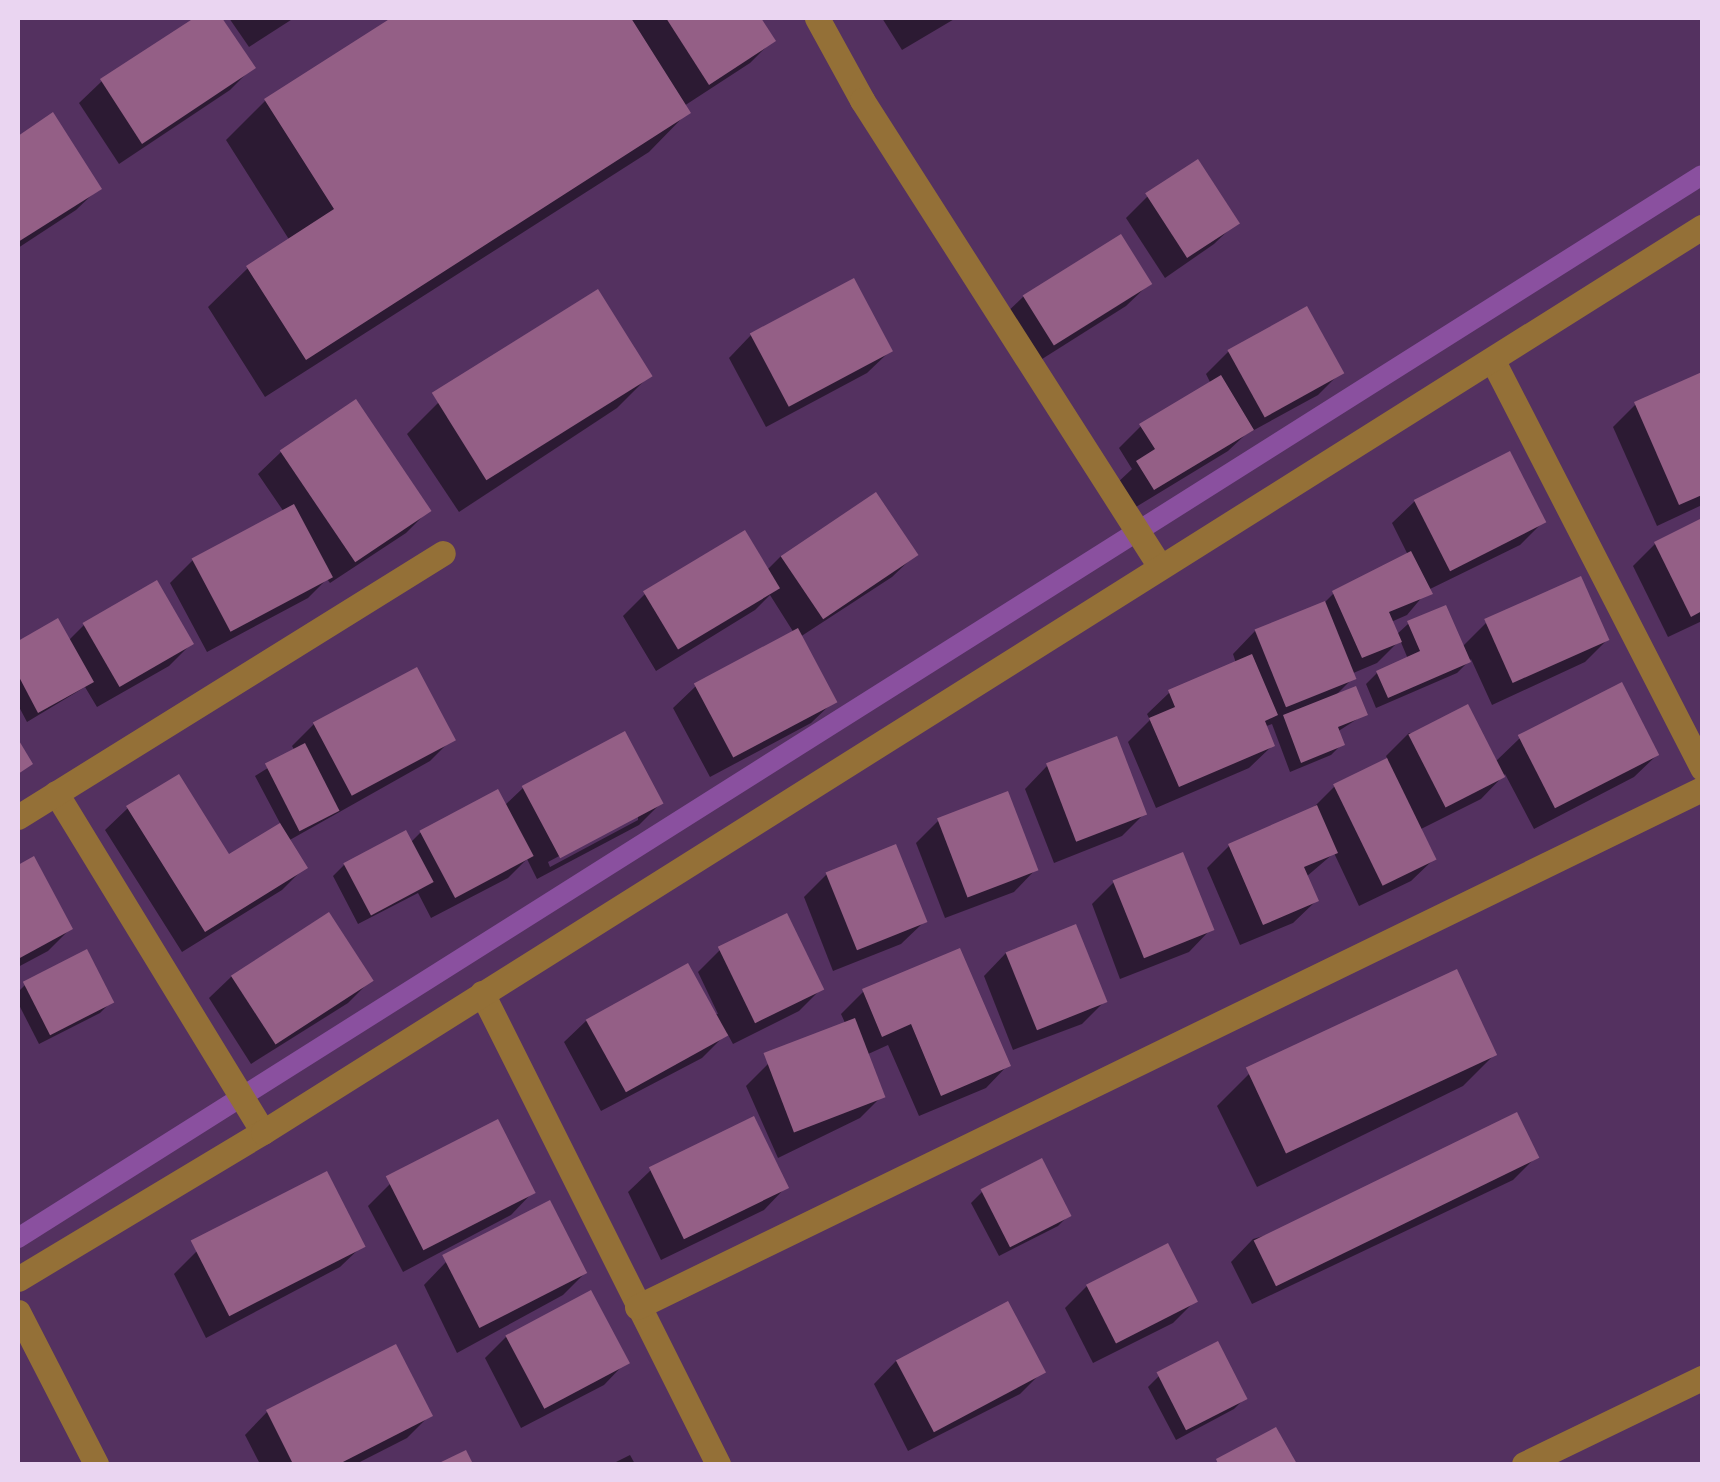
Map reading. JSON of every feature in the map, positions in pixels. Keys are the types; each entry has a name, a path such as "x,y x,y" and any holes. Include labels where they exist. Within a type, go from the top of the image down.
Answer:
{"street":[{"path":"817,18 862,100 1159,565"},
{"path":"18,1279 263,1132 1702,226"},
{"path":"1493,361 1702,768"},
{"path":"18,817 443,552"},
{"path":"637,1308 1702,789"},
{"path":"56,794 263,1132"},
{"path":"482,992 718,1464"},
{"path":"18,1312 96,1464"},
{"path":"1524,1464 1702,1378"}],"building":[{"path":"194,18 222,18 256,68 142,144 100,79"},
{"path":"391,18 631,18 691,113 306,360 246,266 334,209 264,99"},
{"path":"666,18 761,18 776,41 709,85"},
{"path":"53,112 102,189 18,242 18,136"},
{"path":"1198,159 1240,224 1187,258 1145,193"},
{"path":"1121,234 1152,284 1054,346 1023,295"},
{"path":"854,278 893,351 789,407 750,333"},
{"path":"598,289 653,376 486,480 432,393"},
{"path":"1307,306 1344,373 1265,417 1227,350"},
{"path":"1702,372 1702,495 1679,505 1634,402"},
{"path":"1221,375 1254,430 1154,490 1136,461 1155,449 1139,424"},
{"path":"356,399 431,511 355,562 280,450"},
{"path":"1510,451 1546,522 1450,571 1414,500"},
{"path":"876,492 918,555 823,619 781,556"},
{"path":"294,504 333,577 231,632 192,558"},
{"path":"1702,518 1702,611 1691,617 1654,542"},
{"path":"745,530 780,588 678,650 643,591"},
{"path":"1411,551 1433,594 1389,612 1402,642 1362,658 1332,591"},
{"path":"1581,576 1609,640 1513,683 1484,619"},
{"path":"157,580 194,644 120,687 83,623"},
{"path":"1325,601 1356,679 1286,707 1255,629"},
{"path":"1446,605 1471,662 1388,698 1376,671 1420,651 1407,621"},
{"path":"58,618 94,682 38,713 18,675 18,641"},
{"path":"798,628 837,702 733,758 694,683"},
{"path":"1252,654 1278,715 1265,721 1275,746 1179,787 1149,718 1175,707 1168,690"},
{"path":"417,667 456,740 352,796 313,722"},
{"path":"1622,682 1659,755 1555,808 1518,735"},
{"path":"1356,686 1368,715 1338,727 1345,745 1301,763 1283,715"},
{"path":"1468,704 1505,777 1446,807 1408,734"},
{"path":"625,731 663,803 560,858 522,786"},
{"path":"1117,736 1147,814 1076,842 1046,763"},
{"path":"18,739 33,764 18,774"},
{"path":"305,743 340,811 299,831 265,763"},
{"path":"1387,758 1437,860 1383,886 1333,784"},
{"path":"179,774 229,854 280,823 308,868 205,932 126,806"},
{"path":"498,789 534,856 455,898 419,831"},
{"path":"1008,791 1038,870 968,898 937,818"},
{"path":"1317,805 1338,853 1304,867 1319,901 1263,925 1228,844"},
{"path":"406,830 434,882 371,915 343,863"},
{"path":"896,844 927,922 857,950 826,872"},
{"path":"1183,852 1214,930 1144,958 1113,880"},
{"path":"34,856 73,929 18,959 18,865"},
{"path":"329,912 374,981 276,1044 231,976"},
{"path":"787,913 824,989 755,1023 718,947"},
{"path":"1076,924 1107,1002 1037,1030 1006,952"},
{"path":"960,948 1011,1066 941,1096 911,1024 882,1037 862,989"},
{"path":"87,949 114,1002 50,1035 23,982"},
{"path":"688,963 728,1036 626,1092 586,1020"},
{"path":"1457,969 1497,1055 1286,1154 1246,1067"},
{"path":"855,1018 885,1097 794,1132 764,1053"},
{"path":"1517,1112 1539,1158 1276,1286 1254,1240"},
{"path":"754,1116 789,1188 684,1239 649,1167"},
{"path":"498,1119 536,1193 423,1250 386,1176"},
{"path":"1042,1158 1072,1216 1010,1247 981,1189"},
{"path":"327,1171 366,1247 229,1316 191,1240"},
{"path":"550,1200 587,1273 479,1328 442,1255"},
{"path":"1168,1243 1198,1302 1116,1344 1086,1285"},
{"path":"591,1290 630,1363 544,1409 505,1336"},
{"path":"1008,1301 1046,1373 934,1432 896,1361"},
{"path":"1218,1341 1248,1399 1186,1430 1157,1372"},
{"path":"396,1344 433,1416 339,1464 293,1464 266,1410"},
{"path":"1276,1427 1297,1464 1218,1464 1216,1459"},
{"path":"466,1450 473,1464 437,1464"}],"waterway":[{"path":"18,1238 1702,175"}]}
